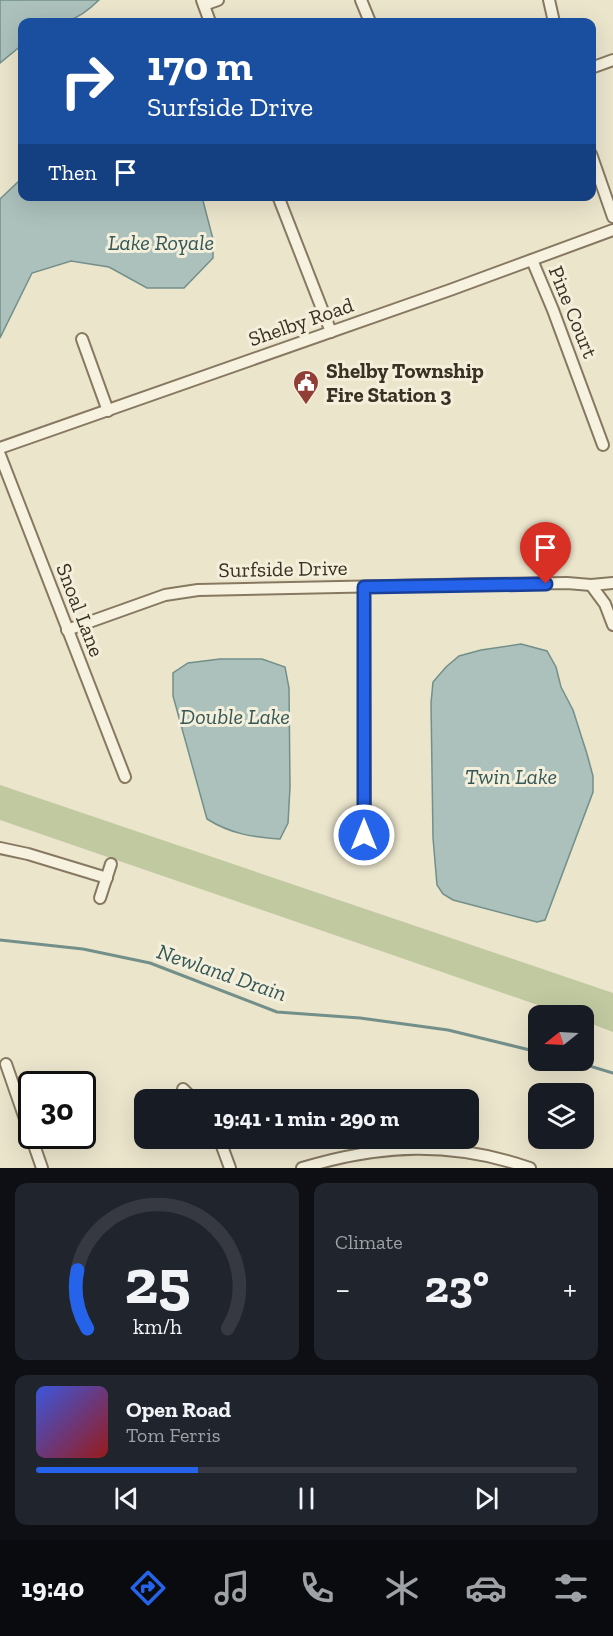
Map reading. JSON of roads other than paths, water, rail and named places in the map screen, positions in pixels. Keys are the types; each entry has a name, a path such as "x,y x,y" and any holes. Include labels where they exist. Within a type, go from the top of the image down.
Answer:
{"street":[{"path":"209,18 203,3 218,0"},
{"path":"361,0 368,18"},
{"path":"549,0 553,18"},
{"path":"596,66 613,60"},
{"path":"596,168 613,217"},
{"path":"280,201 331,332"},
{"name":"Shelby Road","path":"0,448 613,230"},
{"name":"Pine Court","path":"532,260 603,445"},
{"path":"82,339 108,411"},
{"name":"Snoal Lane","path":"0,456 125,777"},
{"name":"Surfside Drive","path":"67,630 183,591 613,583"},
{"path":"591,585 605,604 613,625"},
{"path":"364,587 364,835"},
{"path":"0,848 107,878"},
{"path":"100,898 111,864"},
{"path":"6,1064 42,1168"},
{"path":"302,1168 360,1153 409,1148 472,1153 530,1168"},
{"path":"223,1149 230,1168"}],"water":[{"path":"0,0 99,0 74,18 18,18 18,48 0,63"},
{"name":"Lake Royale","path":"18,182 18,201 203,201 213,239 213,258 184,288 147,288 109,267 71,261 32,273 0,338 0,199"},
{"name":"Twin Lake","path":"521,644 547,651 556,667 561,687 573,710 593,776 593,792 545,920 537,922 453,900 443,894 437,885 433,838 431,703 433,682 459,656"},
{"name":"Double Lake","path":"220,659 262,659 285,667 289,688 290,787 288,823 280,839 242,834 207,819 173,696 173,673 188,663"}],"waterway":[{"name":"Newland Drain","path":"0,940 83,949 150,963 277,1012 360,1018 448,1030 528,1050"},
{"name":"Newland Drain","path":"594,1067 613,1073"}],"place":[{"name":"Shelby Township Fire Station 3","path":"306,406"}]}
